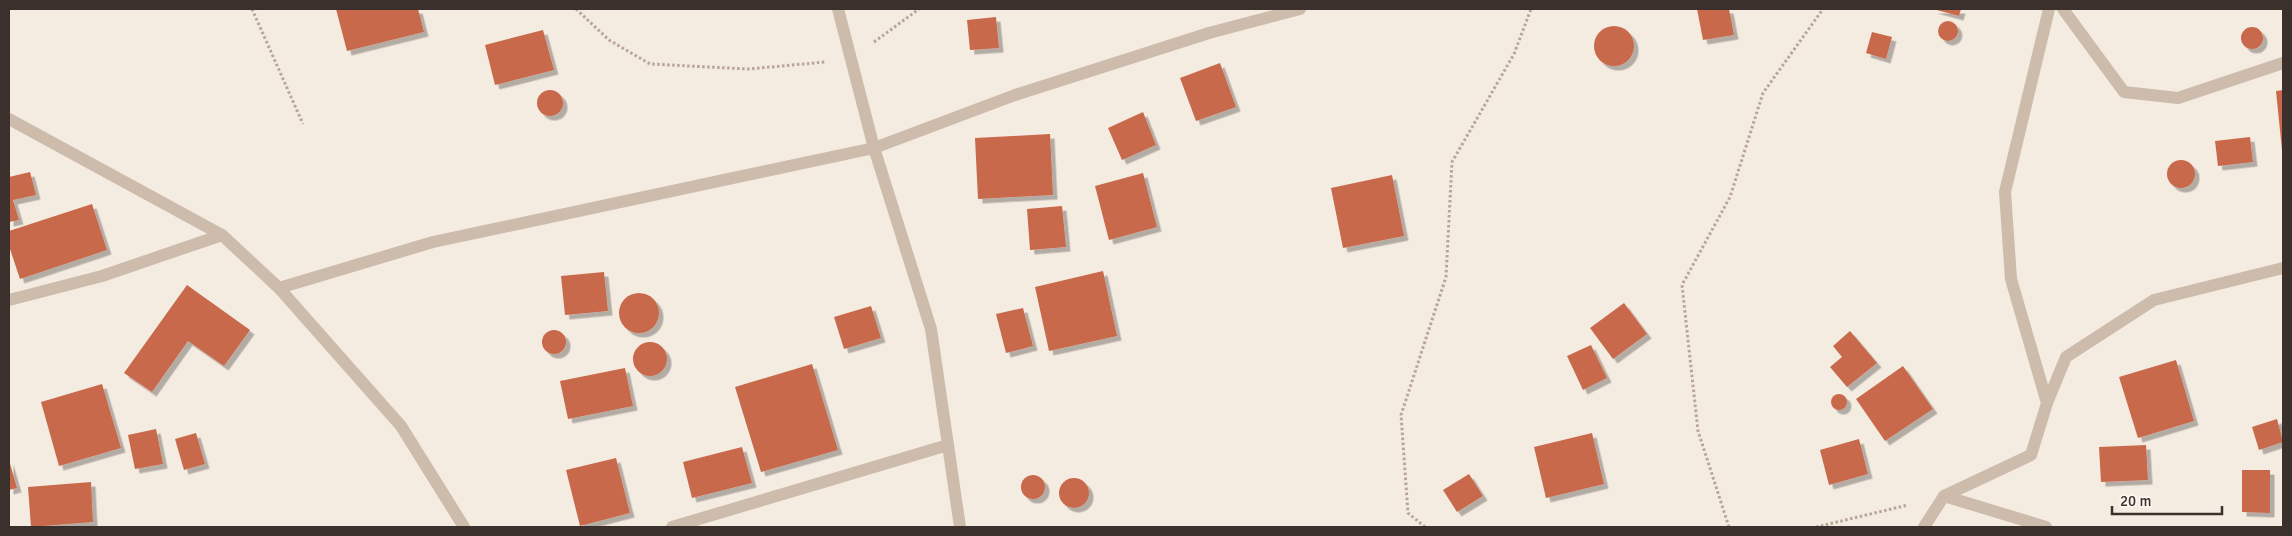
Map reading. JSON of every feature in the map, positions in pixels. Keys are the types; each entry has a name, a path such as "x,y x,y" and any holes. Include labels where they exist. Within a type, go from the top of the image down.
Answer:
{"street":[{"path":"838,9 874,148 931,328 960,527"},
{"path":"279,288 433,242 874,148 1015,95 1209,33 1300,9"},
{"path":"2047,403 2011,279 2005,192 2049,9"},
{"path":"2063,9 2124,92 2178,98 2283,63"},
{"path":"9,119 222,235 279,288 401,426 464,527"},
{"path":"9,300 102,276 222,235"},
{"path":"1924,527 1944,496 2030,455 2047,403 2066,357 2154,300 2283,268"},
{"path":"672,527 948,445"},
{"path":"1944,496 2046,527"}],"path":[{"path":"252,9 303,124"},
{"path":"576,9 609,40 650,64 749,69 851,59 919,9"},
{"path":"1425,527 1408,513 1401,415 1446,277 1452,162 1514,54 1531,9"},
{"path":"1729,527 1698,431 1682,285 1730,197 1763,93 1823,9"},
{"path":"1816,527 1944,496"}],"building":[{"path":"336,9 418,9 424,32 347,51"},
{"path":"1697,9 1729,9 1734,35 1703,40"},
{"path":"1933,9 1961,9 1959,16"},
{"path":"996,17 999,48 970,50 967,20"},
{"path":"1948,21 1955,24 1958,31 1955,38 1948,41 1941,38 1938,31 1941,24"},
{"path":"1618,26 1625,29 1631,35 1634,46 1633,54 1625,63 1618,66 1610,66 1603,63 1595,54 1594,42 1597,35 1606,27"},
{"path":"2252,27 2260,30 2263,38 2260,46 2252,49 2244,46 2241,38 2244,30"},
{"path":"543,30 554,70 495,85 485,45"},
{"path":"1872,32 1892,37 1886,59 1866,53"},
{"path":"1220,63 1236,107 1196,121 1180,78"},
{"path":"550,90 559,94 563,103 559,112 550,116 541,112 537,103 541,94"},
{"path":"2283,90 2283,150 2282,150 2276,91"},
{"path":"1143,112 1156,145 1122,160 1108,128"},
{"path":"1050,134 1053,195 978,199 975,138"},
{"path":"2250,137 2253,162 2218,166 2215,141"},
{"path":"2181,160 2191,164 2195,174 2191,184 2181,188 2171,184 2167,174 2171,164"},
{"path":"30,172 36,195 13,200 19,220 9,222 9,177"},
{"path":"1143,173 1157,227 1109,240 1095,186"},
{"path":"1392,175 1404,236 1343,248 1331,188"},
{"path":"92,204 107,250 20,279 9,246 9,231"},
{"path":"1062,206 1066,247 1030,250 1027,209"},
{"path":"1103,271 1117,336 1049,351 1035,287"},
{"path":"604,272 608,311 565,315 561,276"},
{"path":"187,285 250,330 224,366 188,341 152,392 124,373"},
{"path":"635,293 643,293 650,296 656,302 659,313 656,324 650,330 643,333 635,333 628,330 622,324 619,317 619,309 622,302 628,296"},
{"path":"1624,303 1647,334 1613,359 1590,328"},
{"path":"871,306 881,338 844,349 834,317"},
{"path":"1023,308 1033,346 1006,353 996,314"},
{"path":"554,330 562,334 566,342 562,350 554,354 546,350 542,342 546,334"},
{"path":"1850,331 1877,363 1847,387 1830,367 1842,357 1833,346"},
{"path":"650,342 657,343 662,347 666,352 666,366 662,371 657,375 650,376 643,375 638,371 634,366 633,359 634,352 638,347 643,343"},
{"path":"1591,345 1607,378 1583,390 1567,356"},
{"path":"2176,360 2194,421 2138,438 2119,377"},
{"path":"812,364 838,450 761,472 735,387"},
{"path":"1903,366 1933,409 1885,441 1856,399"},
{"path":"625,368 633,406 568,419 560,381"},
{"path":"102,384 121,448 59,466 41,402"},
{"path":"1839,394 1847,402 1839,410 1831,402"},
{"path":"2277,419 2283,442 2259,450 2252,427"},
{"path":"156,429 163,464 135,469 128,435"},
{"path":"196,433 205,464 184,470 175,439"},
{"path":"1592,433 1604,484 1546,498 1534,447"},
{"path":"1859,439 1868,474 1829,485 1820,450"},
{"path":"2146,445 2148,480 2101,482 2099,447"},
{"path":"742,447 752,483 692,498 683,462"},
{"path":"616,458 630,513 580,526 566,470"},
{"path":"9,460 17,488 9,490"},
{"path":"2242,470 2270,470 2270,513 2242,512"},
{"path":"1469,474 1483,496 1457,512 1443,490"},
{"path":"1033,475 1042,478 1045,487 1042,496 1033,499 1024,496 1021,487 1024,478"},
{"path":"1074,478 1085,482 1089,493 1085,504 1074,508 1063,504 1059,493 1063,482"},
{"path":"91,482 93,522 31,527 28,487"}]}
